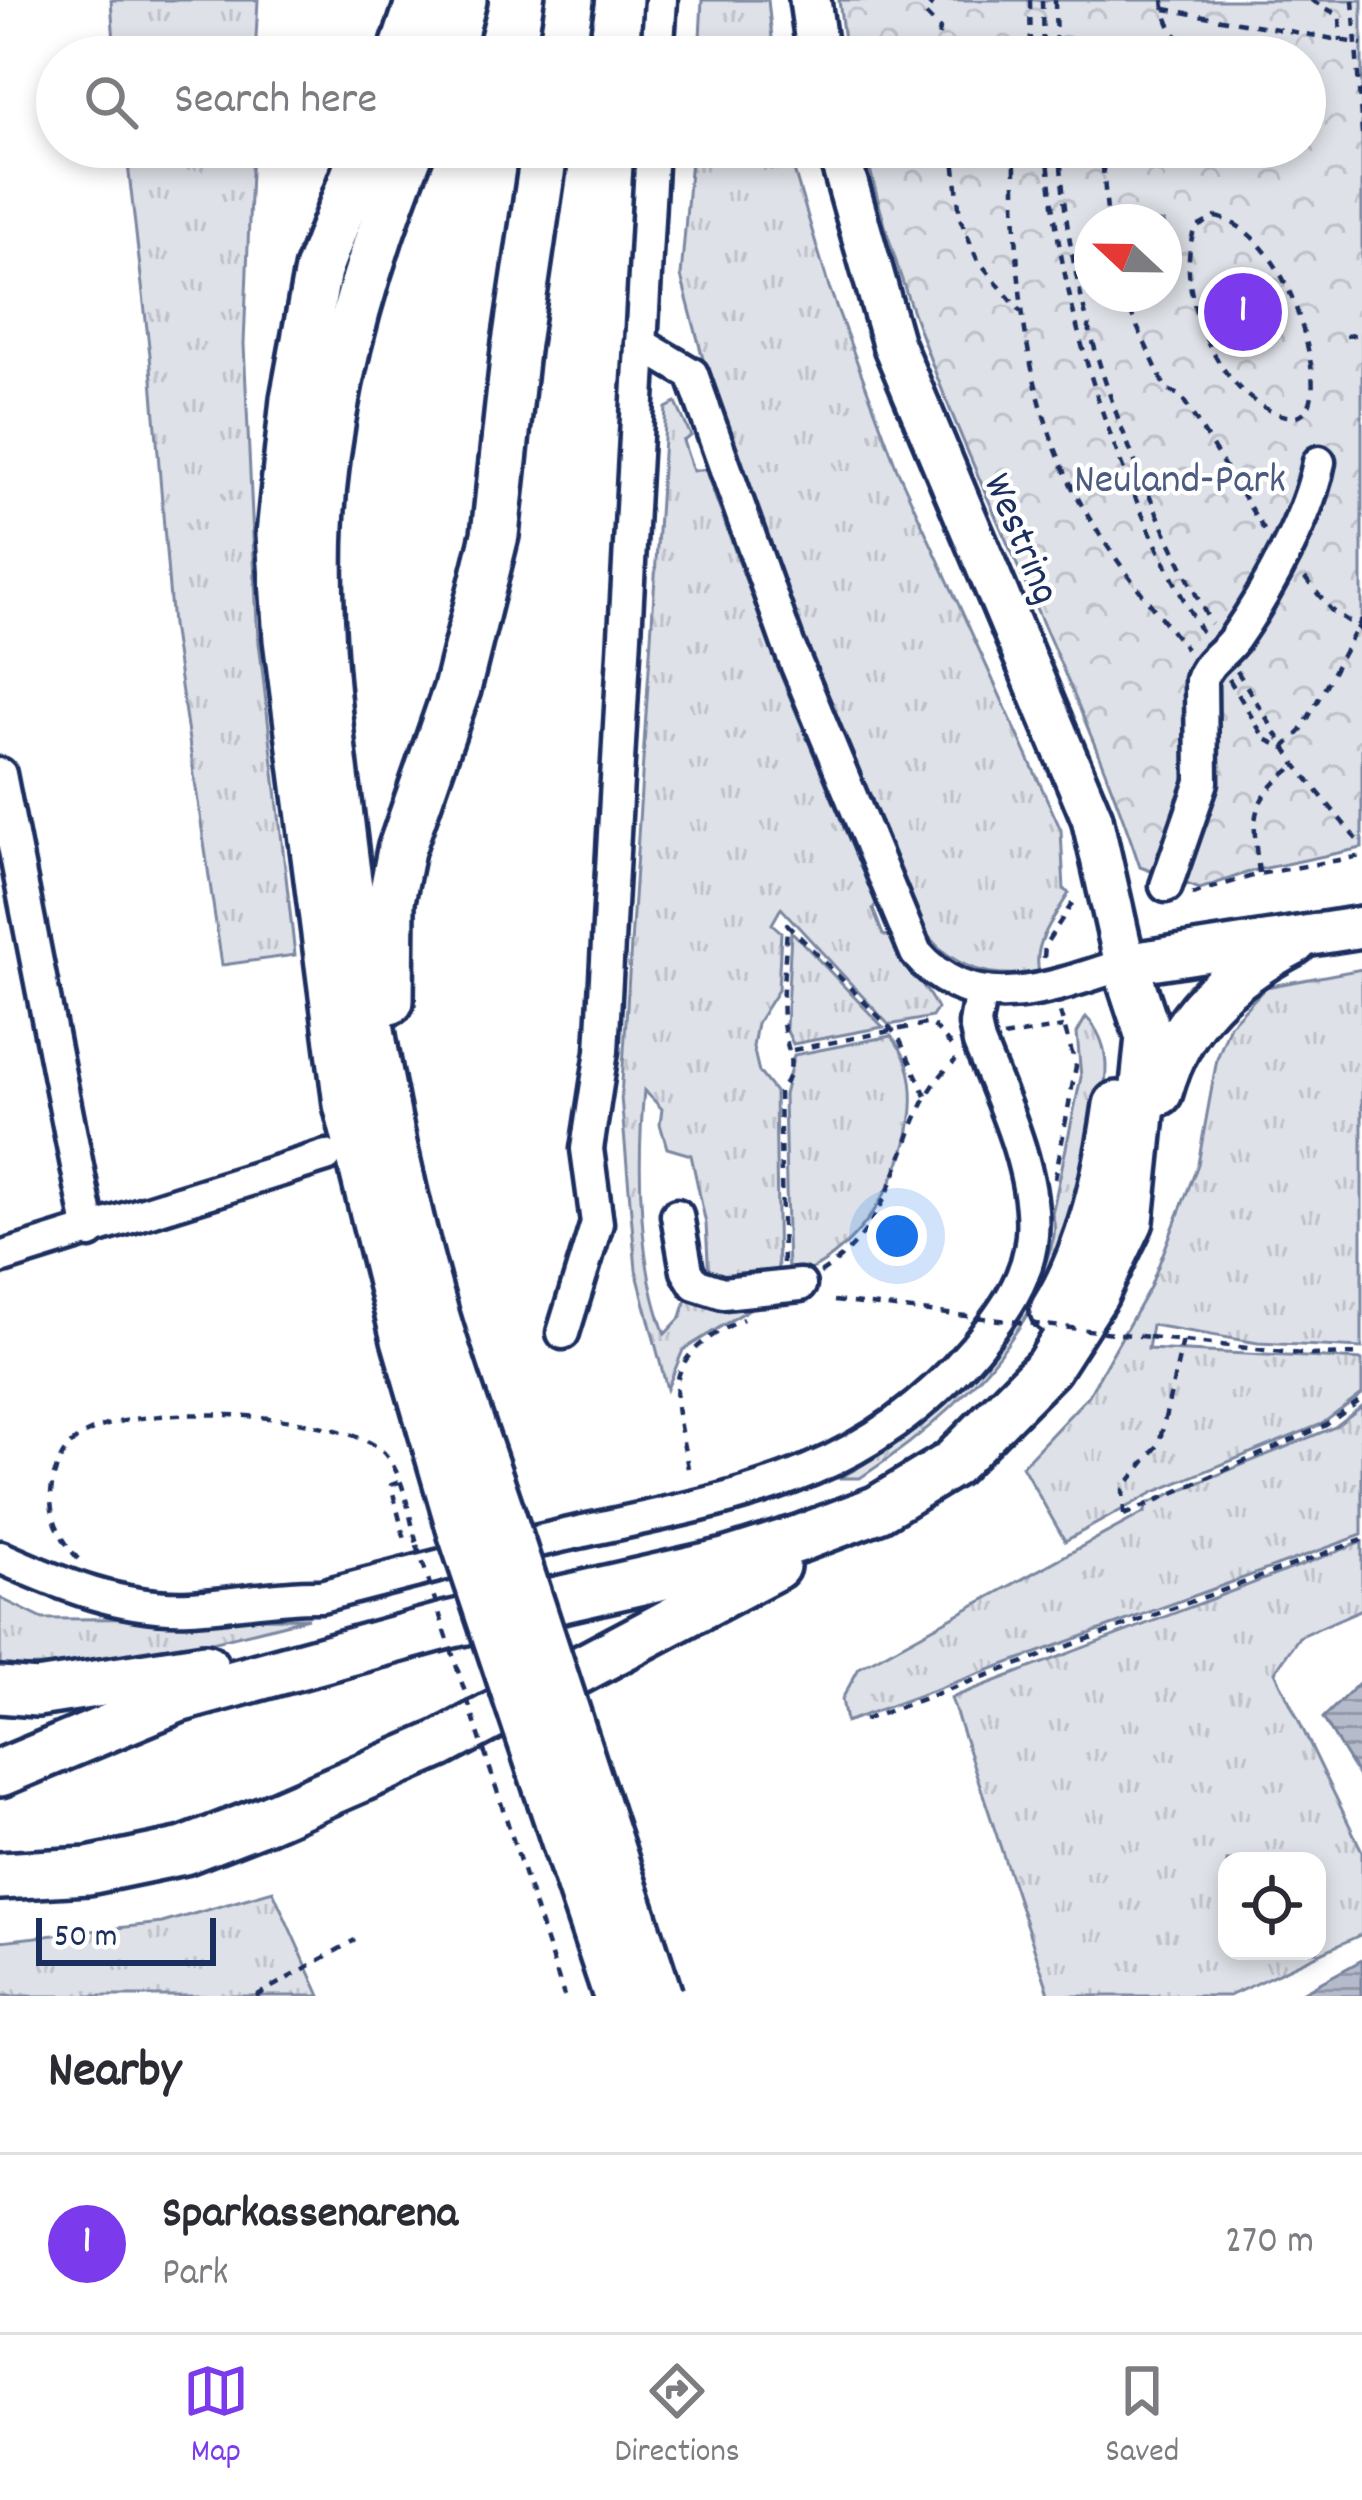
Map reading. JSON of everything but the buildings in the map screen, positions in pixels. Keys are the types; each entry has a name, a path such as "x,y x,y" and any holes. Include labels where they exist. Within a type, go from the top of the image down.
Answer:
{"highway":[{"path":"408,36 419,0"},
{"path":"454,36 463,0"},
{"path":"564,36 570,0"},
{"path":"356,168 318,270 294,399 280,534 286,639 347,1104 405,1339 482,1523 659,1996"},
{"path":"404,168 362,286 335,403 320,523 320,617 344,855 398,1170 482,1523 617,1996"},
{"path":"398,1170 388,955 391,901 401,850 457,688 495,535 514,350 542,168"},
{"path":"0,1876 88,1871 184,1851 440,1744 878,1509 952,1464 1048,1367 1124,1238 1168,1062 1192,1019 1247,966 1294,941"},
{"path":"1125,964 1149,1037 1139,1164"},
{"path":"0,1754 100,1704 237,1662 453,1602 567,1583 730,1545 873,1493 919,1461 999,1387 1058,1303 1076,1266 1113,1136 1125,964"},
{"path":"0,1773 178,1699 448,1625 725,1562 878,1509"},
{"path":"0,1690 37,1693 237,1662"}],"main road":[{"path":"810,0 815,36"},
{"name":"Westring","path":"843,168 893,344 1076,775 1108,884 1125,964"},
{"path":"1125,964 1362,927"}],"lane":[{"path":"659,36 661,0"},
{"path":"563,1333 597,1222 587,1149 602,1051 651,168"},
{"path":"641,344 692,374 788,644 904,934 932,972 980,995 1052,988 1125,964"},
{"path":"1166,886 1202,782 1201,680 1313,496 1319,462"},
{"path":"0,774 89,1232"},
{"path":"0,1558 107,1599 170,1607 271,1595 321,1596 709,1505 848,1456 920,1404 957,1369 998,1320 1023,1275 1033,1211 970,1050 980,995"},
{"path":"0,1258 326,1156"},
{"path":"677,1215 687,1271 695,1284 723,1293 792,1286"}],"path":[{"path":"934,0 925,14 940,28 938,36"},
{"path":"1030,0 1031,36"},
{"path":"1042,0 1043,36"},
{"path":"1055,0 1055,36"},
{"path":"1163,0 1166,24 1175,36"},
{"path":"1311,0 1340,16 1341,41"},
{"path":"1354,0 1362,134"},
{"path":"1165,9 1314,36"},
{"path":"1031,28 1055,27"},
{"path":"1326,38 1359,44"},
{"path":"955,168 960,218 976,259 1021,312"},
{"path":"1016,168 1021,312 1035,394 1063,469 1113,553 1192,656 1215,657"},
{"path":"1050,168 1060,242 1090,376 1137,503 1215,657 1362,846"},
{"path":"1063,168 1085,305 1118,425 1215,657"},
{"path":"1103,168 1106,204"},
{"path":"1216,217 1244,230 1285,282 1304,327 1314,374 1309,404 1293,413 1268,410 1228,374 1201,322 1186,262 1195,228 1216,217"},
{"path":"1130,312 1166,389 1180,397 1256,522 1331,610 1360,629"},
{"path":"1346,336 1362,334"},
{"path":"1284,748 1300,730 1362,619"},
{"path":"1296,765 1271,784 1254,809 1256,875 1362,856"},
{"path":"1052,1191 1076,1066 1052,988 1045,945 1079,893 1108,884"},
{"path":"793,1050 892,1030 932,1023 970,1050 926,1096 896,1182 877,1215 844,1254 792,1286 779,1092 790,1078 793,1050 783,1025 787,924 892,1030 913,1060 926,1096"},
{"path":"1028,1032 1065,1027"},
{"path":"834,1301 1310,1354 1362,1354"},
{"path":"1025,1326 1036,1310"},
{"path":"688,1468 673,1394 678,1369 699,1343 748,1316"},
{"path":"1184,1340 1159,1444 1124,1489 1124,1515 1327,1425 1362,1399"},
{"path":"83,1564 52,1519 50,1492 61,1455 80,1436 110,1426 230,1413 318,1426 374,1445 392,1463 399,1482 564,1996"},
{"path":"399,1482 392,1485 412,1565"},
{"path":"864,1720 1362,1540"},
{"path":"417,1586 440,1582"},
{"path":"256,1996 355,1940"}],"green space":[{"path":"111,0 258,0 256,36 114,36"},
{"path":"702,0 768,0 772,36 700,36"},
{"name":"Neuland-Park","path":"839,0 1362,0 1362,848 1252,871 1200,889 1140,867 1071,687 920,332 870,168 1326,168 1326,36 843,36"},
{"path":"128,168 251,168 244,344 257,624 295,955 222,965 172,625 150,355"},
{"path":"690,168 793,168 829,287 897,469 1061,830 1064,890 1069,893 1042,941 1039,972 1000,974 966,966 938,946 914,915 803,646 716,408 681,276"},
{"path":"676,403 691,436 683,441 693,471 705,469 779,671 876,904 873,909 883,935 891,937 937,1009 932,1017 889,1025 781,908 772,924 781,932 778,990 757,1023 753,1047 759,1072 775,1092 778,1280 709,1279 706,1224 691,1155 667,1148 660,1124 662,1109 644,1090 642,1213 649,1277 665,1334 681,1317 689,1291 725,1310 751,1308 683,1350 667,1389 636,1270 621,1097 666,408"},
{"path":"791,932 883,1027 793,1044 786,1029"},
{"path":"1362,969 1362,1348 1258,1343 1152,1325 1148,1349 1362,1360 1362,1394 1322,1424 1154,1492 1065,1541 1022,1466 1089,1395 1150,1287 1198,1164 1217,1059 1230,1025 1266,987"},
{"path":"1086,1017 1105,1053 1104,1093 1086,1179 1046,1281 1020,1326 951,1407 860,1478 840,1478 902,1439 961,1390 1010,1333 1029,1301 1053,1240 1052,1214 1081,1077 1077,1033"},
{"path":"891,1036 907,1065 912,1100 907,1138 894,1176 848,1243 819,1265 788,1277 784,1095 794,1055"},
{"path":"1362,1406 1362,1535 846,1722 842,1699 859,1668 1145,1512 1146,1504 1335,1427"},
{"path":"1362,1542 1362,1609 1299,1637 1275,1672 1362,1851 1362,1934 1326,1951 1326,1852 1218,1852 1218,1960 1306,1960 1229,1996 1050,1996 951,1698"},
{"path":"0,1598 43,1619 308,1618 117,1660 0,1666"},
{"path":"273,1891 320,1996 0,1996 0,1941 162,1923"}],"water":[{"path":"1362,1680 1362,1782 1323,1718"},
{"path":"1362,1960 1362,1996 1296,1996"}],"place":[{"name":"Sparkassenarena","path":"1243,312"}]}
